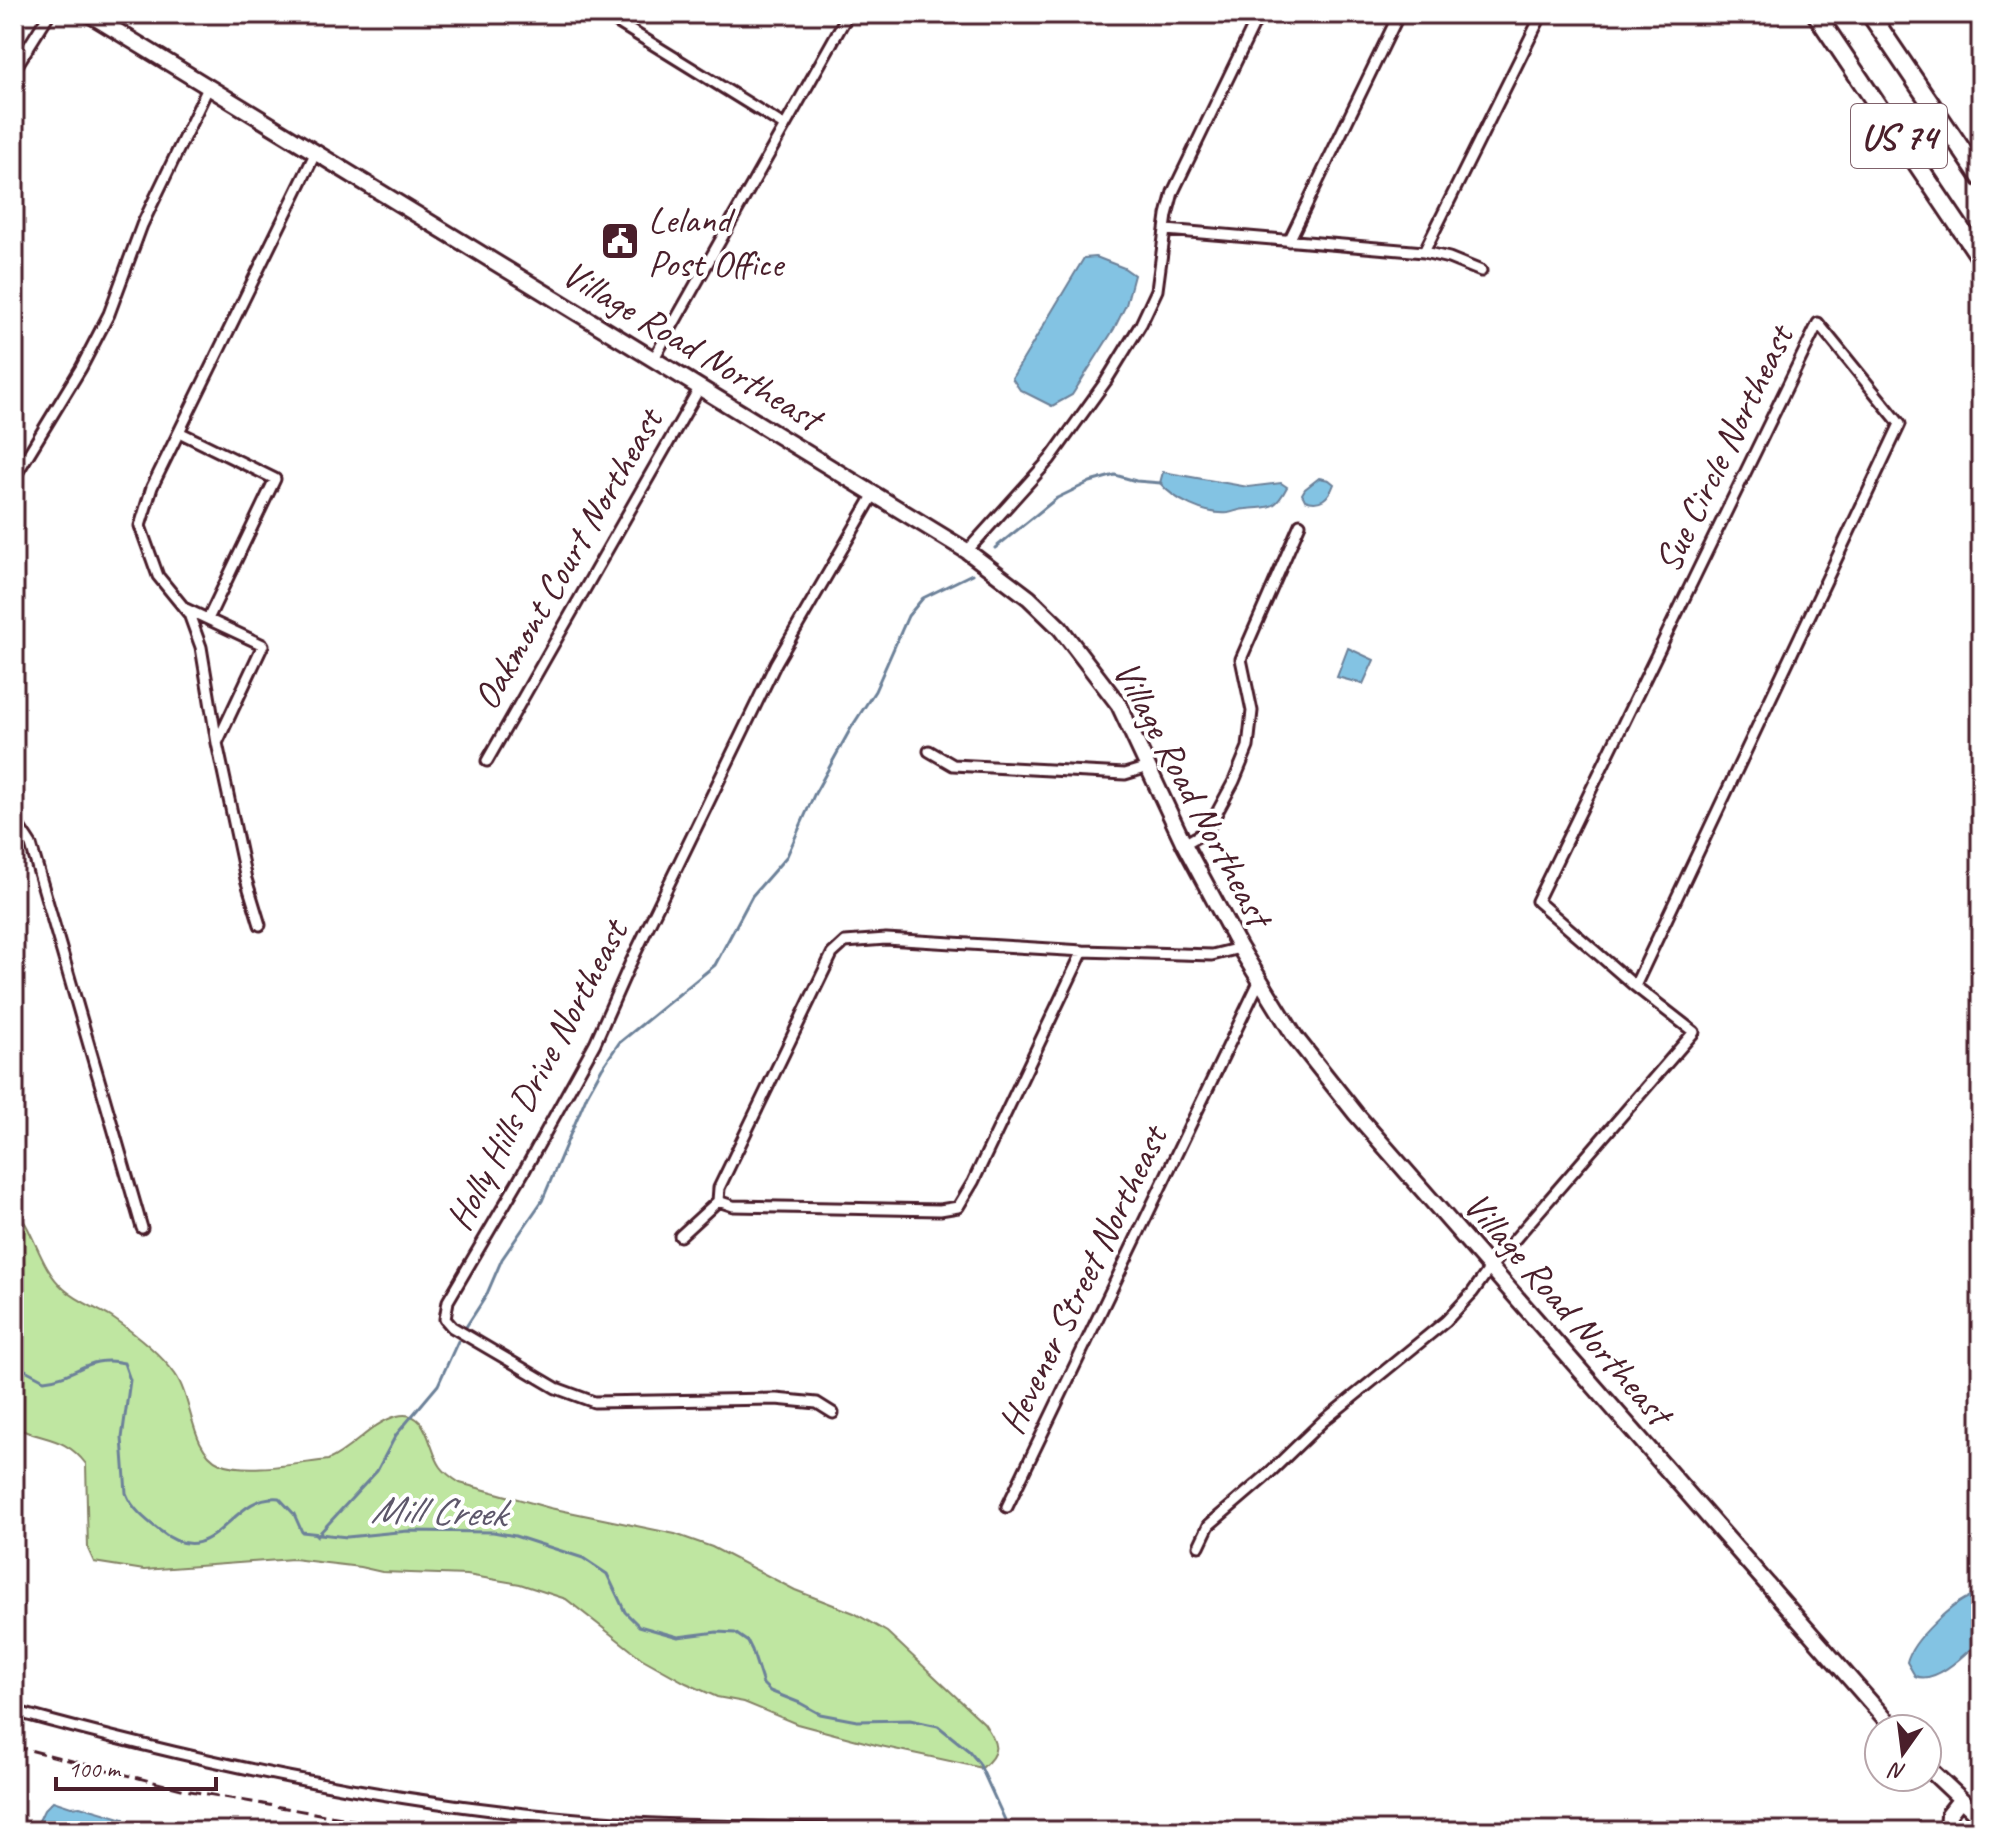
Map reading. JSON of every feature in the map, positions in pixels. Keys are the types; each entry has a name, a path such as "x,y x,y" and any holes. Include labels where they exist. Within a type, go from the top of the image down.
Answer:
{"highway":[{"name":"US 74","path":"1816,14 1981,259"},
{"name":"US 74","path":"1870,14 1981,178"}],"main road":[{"name":"Village Road Northeast","path":"89,14 967,551 1017,588 1060,628 1119,705 1184,844 1259,982 1295,1037 1356,1114 1880,1713"},
{"path":"1943,1783 1981,1818"},
{"path":"1948,1831 1949,1814 1960,1800"}],"street":[{"path":"14,70 49,14"},
{"path":"604,14 785,126"},
{"path":"653,360 848,14"},
{"path":"967,551 1042,470 1121,357 1153,301 1173,192 1259,14"},
{"path":"1289,241 1399,14"},
{"path":"1424,252 1542,14"},
{"path":"14,478 81,368 109,314 142,225 208,88"},
{"path":"260,925 246,879 217,743 201,647 189,614 158,576 140,526 152,487 315,154"},
{"path":"1166,230 1424,252 1481,271"},
{"name":"Sue Circle Northeast","path":"1490,1268 1694,1032 1635,986 1537,901 1818,323 1900,424 1635,986"},
{"name":"Oakmont Court Northeast","path":"487,761 700,387"},
{"path":"179,432 275,479 208,619"},
{"name":"Holly Hills Drive Northeast","path":"833,1413 817,1403 776,1399 594,1402 556,1388 452,1327 445,1319 448,1301 595,1043 776,663 874,494"},
{"path":"1184,844 1207,831 1248,747 1252,711 1241,659 1300,524"},
{"path":"184,608 263,645 217,743"},
{"path":"929,751 953,765 1125,774 1148,767"},
{"path":"14,819 31,845 142,1228"},
{"path":"680,1236 718,1201 719,1188 817,983 832,954 845,942 886,939 1212,955 1240,948"},
{"path":"718,1201 733,1206 940,1210 958,1207 973,1182 1083,951"},
{"name":"Hevener Street Northeast","path":"1007,1507 1259,982"},
{"path":"1199,1546 1209,1525 1322,1422 1446,1321 1490,1268"},
{"path":"14,1711 235,1767 431,1802 640,1824 886,1831"}],"green space":[{"path":"14,1207 49,1270 64,1289 128,1329 169,1366 181,1384 197,1436 210,1456 220,1463 258,1468 328,1460 388,1419 408,1415 416,1418 422,1424 441,1467 460,1483 550,1508 675,1534 712,1547 795,1590 854,1613 887,1632 984,1723 994,1742 993,1757 982,1768 876,1745 797,1724 744,1702 717,1697 641,1658 566,1599 520,1584 467,1575 382,1572 293,1559 144,1570 94,1562 88,1549 86,1464 70,1448 14,1427"}],"water":[{"path":"1096,257 1134,275 1126,305 1072,395 1052,406 1020,390 1012,378 1084,258"},
{"path":"1163,472 1248,487 1281,483 1287,487 1278,501 1270,506 1219,513 1200,509 1173,495 1160,483"},
{"path":"1319,478 1334,484 1329,493 1323,500 1305,500 1302,494 1305,489"},
{"path":"1348,648 1374,660 1363,684 1337,677"},
{"path":"1974,1595 1981,1597 1981,1639 1941,1672 1923,1678 1915,1676 1907,1662 1917,1643 1945,1613"},
{"path":"53,1801 124,1819 126,1831 34,1831 44,1810"}],"waterway":[{"path":"995,548 1057,498 1090,482 1115,475 1161,483"},
{"path":"464,1330 486,1296 502,1259 542,1201 587,1095 602,1068 619,1043 715,965 752,896 787,856 814,795 875,691 908,616 923,598 972,574"},
{"path":"317,1536 377,1471 396,1435 438,1385 458,1341"},
{"name":"Mill Creek","path":"14,1364 44,1380 101,1361 124,1363 130,1380 122,1438 126,1493 144,1518 178,1541 194,1543 208,1538 247,1507 262,1500 279,1498 294,1514 302,1532 347,1537 408,1531 493,1532 583,1558 607,1574 625,1612 639,1626 678,1637 735,1633 748,1642 763,1684 770,1691 820,1714 857,1721 910,1720 938,1726 979,1763 1010,1831"}],"railway":[{"path":"14,1746 185,1790 414,1831"}],"place":[{"name":"Leland Post Office","path":"620,241"}]}
